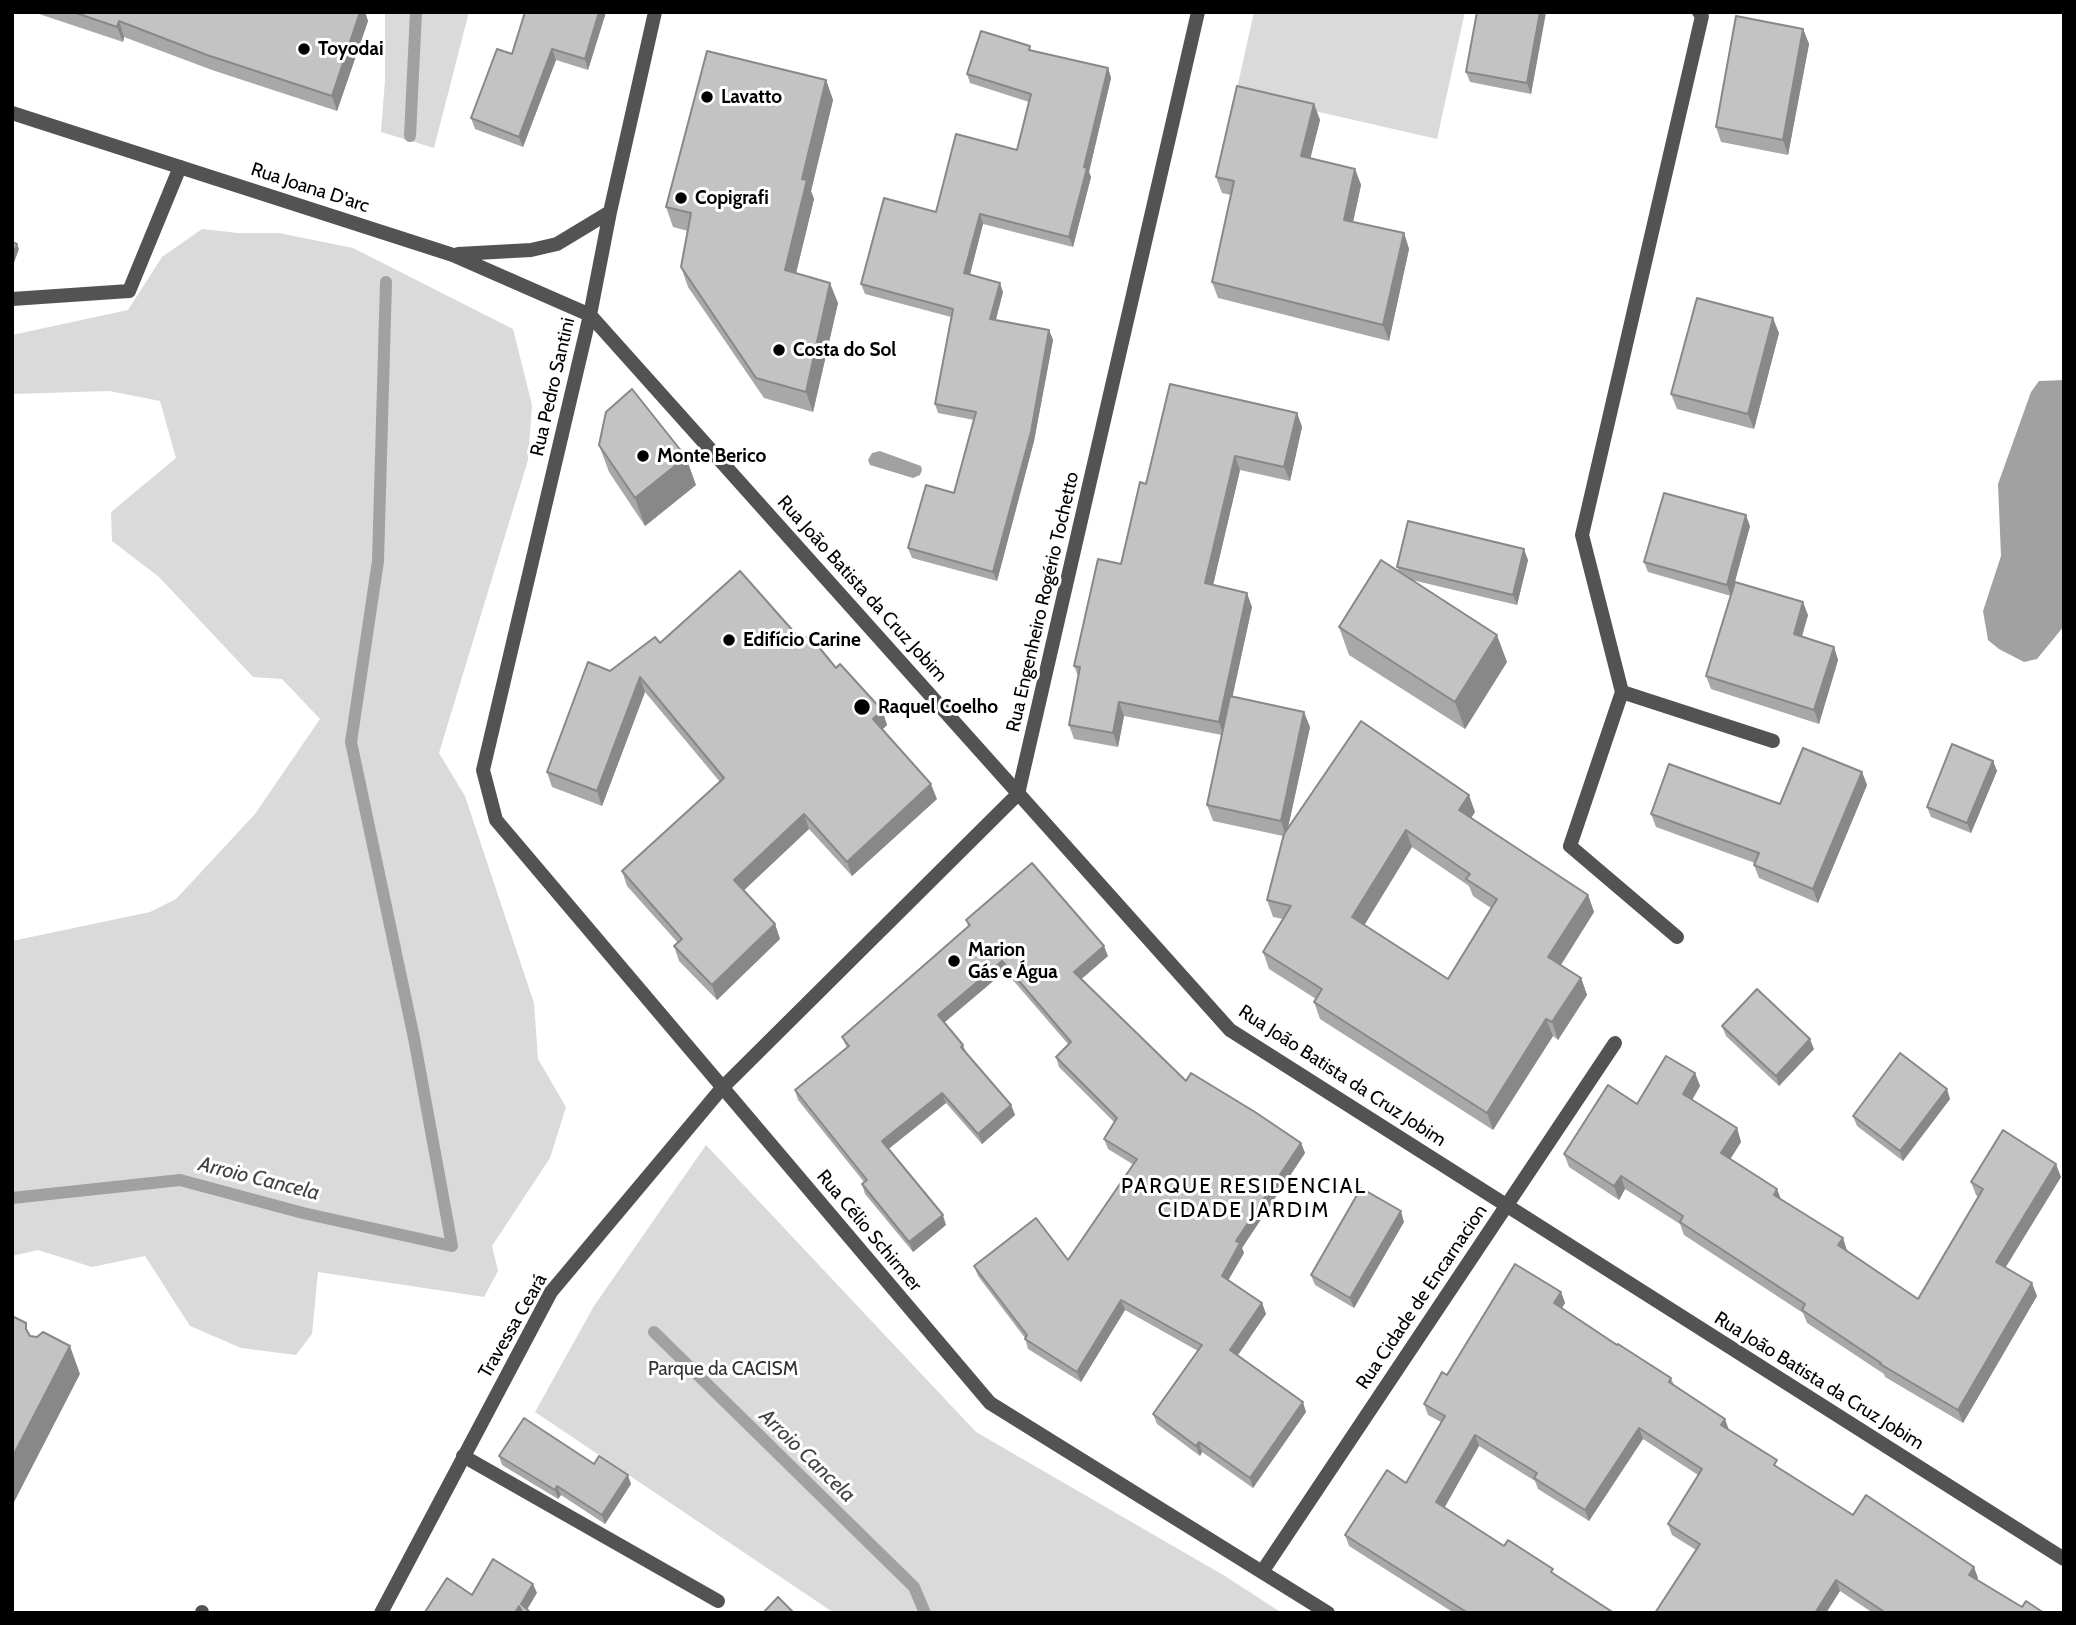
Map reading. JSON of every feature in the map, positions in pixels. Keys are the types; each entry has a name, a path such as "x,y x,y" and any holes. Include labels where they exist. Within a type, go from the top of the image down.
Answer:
{"street":[{"name":"Rua Pedro Santini","path":"483,770 590,315 655,12"},
{"name":"Rua Engenheiro Rogério Tochetto","path":"1018,794 1198,12"},
{"path":"1677,937 1570,846 1622,692 1582,535 1702,16 1699,12"},
{"name":"Rua Joana D'arc","path":"12,113 453,255 590,315"},
{"path":"12,299 129,291 180,167"},
{"path":"453,255 531,250 557,244 610,212"},
{"name":"Rua João Batista da Cruz Jobim","path":"590,315 1230,1030 2064,1559"},
{"path":"1622,692 1773,741"},
{"name":"Rua Célio Schirmer","path":"483,770 496,820 990,1404 1328,1613"},
{"path":"722,1087 1018,794"},
{"name":"Rua Cidade de Encarnacion","path":"1262,1572 1615,1043"},
{"name":"Travessa Ceará","path":"381,1613 551,1292 722,1087"},
{"path":"463,1456 718,1601"}],"green space":[{"path":"385,12 469,12 434,148 381,132 385,80"},
{"path":"1254,12 1465,12 1437,139 1236,93"},
{"path":"202,229 238,233 279,233 353,248 513,329 532,405 528,460 439,753 465,796 534,1003 538,1059 566,1107 550,1158 492,1246 498,1271 484,1297 318,1272 312,1334 296,1355 241,1348 190,1326 145,1256 92,1267 38,1250 12,1256 12,941 150,912 176,899 255,814 320,719 282,679 253,677 159,577 112,541 111,512 176,458 160,401 109,391 12,394 12,335 128,310 162,257"},
{"name":"Parque da CACISM","path":"706,1145 976,1432 1225,1576 1282,1613 834,1613 535,1412 594,1306"}],"shaded area":[{"path":"2064,380 2064,626 2037,659 2024,662 1988,640 1983,611 2001,556 1998,484 2031,392 2039,381"},
{"path":"880,451 921,466 920,475 913,478 870,465 868,460 872,453"}],"building":[{"path":"73,12 360,12 332,96 207,55 119,21 117,27"},
{"path":"525,12 599,12 585,59 552,49 519,137 471,118 497,49 512,54"},
{"path":"1477,12 1540,12 1527,83 1466,72"},
{"path":"1736,16 1803,29 1783,140 1716,127"},
{"path":"981,31 1030,46 1029,50 1108,68 1069,237 980,214 964,273 1000,283 990,319 1049,330 1031,432 993,572 908,548 926,485 954,493 976,412 935,404 953,309 861,284 884,198 936,212 956,134 1017,150 1031,94 967,74"},
{"path":"707,51 826,80 802,179 807,180 785,270 830,283 806,392 756,378 681,267 691,213 666,207"},
{"path":"1237,86 1314,104 1301,156 1355,169 1344,220 1404,233 1383,325 1212,282 1234,181 1216,177"},
{"path":"12,242 17,244 12,257"},
{"path":"1697,298 1773,318 1748,414 1671,394"},
{"path":"1170,384 1297,413 1284,467 1235,456 1205,583 1247,593 1219,722 1119,702 1113,733 1069,725 1080,667 1074,666 1098,559 1121,564 1140,482 1146,484"},
{"path":"632,389 686,457 635,498 599,445 606,412"},
{"path":"1664,493 1746,515 1727,585 1644,562"},
{"path":"1408,521 1524,549 1513,595 1397,567"},
{"path":"1381,560 1497,635 1455,702 1339,627"},
{"path":"740,571 802,641 809,635 836,668 840,664 882,710 873,719 931,784 847,862 804,814 734,880 775,924 712,985 674,946 682,939 622,871 724,778 640,677 597,791 547,772 588,662 610,671 655,637 660,643"},
{"path":"1735,582 1803,602 1794,634 1834,647 1814,710 1706,676"},
{"path":"1230,696 1304,712 1281,821 1207,805"},
{"path":"1361,721 1469,795 1459,810 1588,895 1548,957 1581,978 1552,1022 1546,1019 1487,1113 1314,1002 1322,989 1263,952 1291,906 1267,900 1284,834","holes":["1406,830 1470,874 1466,879 1497,899 1448,979 1352,917"]},
{"path":"1952,744 1993,761 1967,823 1927,807"},
{"path":"1803,748 1862,772 1813,889 1754,865 1759,853 1651,814 1669,764 1780,804"},
{"path":"1032,863 1104,946 1074,972 1186,1081 1191,1073 1301,1143 1236,1241 1240,1243 1222,1276 1262,1303 1230,1350 1303,1402 1250,1478 1199,1442 1196,1446 1153,1414 1202,1345 1121,1300 1077,1372 1025,1339 1027,1335 974,1266 1036,1218 1068,1260 1137,1159 1104,1139 1117,1118 1056,1057 1071,1042 1002,961 938,1015 963,1045 961,1047 1011,1105 978,1134 942,1093 882,1141 943,1215 909,1242 862,1184 867,1180 795,1090 849,1046 842,1037 970,925 966,920"},
{"path":"1757,989 1810,1039 1776,1076 1722,1026"},
{"path":"1900,1053 1947,1089 1900,1151 1853,1116"},
{"path":"1666,1056 1695,1073 1683,1094 1737,1128 1721,1153 1777,1189 1774,1195 1843,1238 1838,1245 1918,1299 1983,1189 1971,1182 2003,1130 2056,1164 1996,1262 2032,1283 1958,1410 1880,1364 1802,1310 1805,1304 1680,1222 1683,1216 1621,1176 1614,1186 1564,1154 1608,1085 1637,1104"},
{"path":"1361,1188 1401,1211 1350,1298 1311,1275"},
{"path":"1515,1264 1561,1292 1554,1303 1671,1378 1669,1382 1725,1419 1721,1425 1777,1460 1774,1465 1853,1515 1866,1495 1974,1567 1969,1575 2022,1607 2026,1601 2044,1613 1886,1613 1836,1580 1815,1613 1655,1613 1700,1544 1668,1524 1702,1469 1639,1428 1585,1510 1534,1478 1537,1473 1475,1435 1436,1502 1504,1546 1508,1540 1614,1613 1468,1613 1345,1535 1387,1470 1406,1483 1445,1416 1424,1404 1442,1372 1447,1375"},
{"path":"12,1316 26,1323 30,1336 37,1337 43,1332 70,1346 12,1458"},
{"path":"524,1418 594,1464 599,1456 628,1475 602,1515 557,1486 555,1490 499,1456"},
{"path":"493,1559 533,1584 521,1604 531,1613 523,1613 519,1606 515,1613 425,1612 447,1578 472,1595"},
{"path":"778,1597 794,1613 763,1613"}],"waterway":[{"path":"410,136 416,12"},
{"path":"12,1198 180,1180 303,1213 452,1246 414,1038 351,742 378,561 386,282"},
{"name":"Arroio Cancela","path":"654,1332 914,1587 925,1613"}],"place":[{"name":"Toyodai","path":"304,49"},
{"name":"Lavatto","path":"707,97"},
{"name":"Copigrafi","path":"681,198"},
{"name":"Costa do Sol","path":"779,350"},
{"name":"Monte Berico","path":"643,456"},
{"name":"Edifício Carine","path":"729,640"},
{"name":"Raquel Coelho","path":"862,707"},
{"name":"Marion Gás e Água","path":"954,961"}],"district":[{"name":"PARQUE RESIDENCIAL CIDADE JARDIM","path":"1244,1199"}]}
